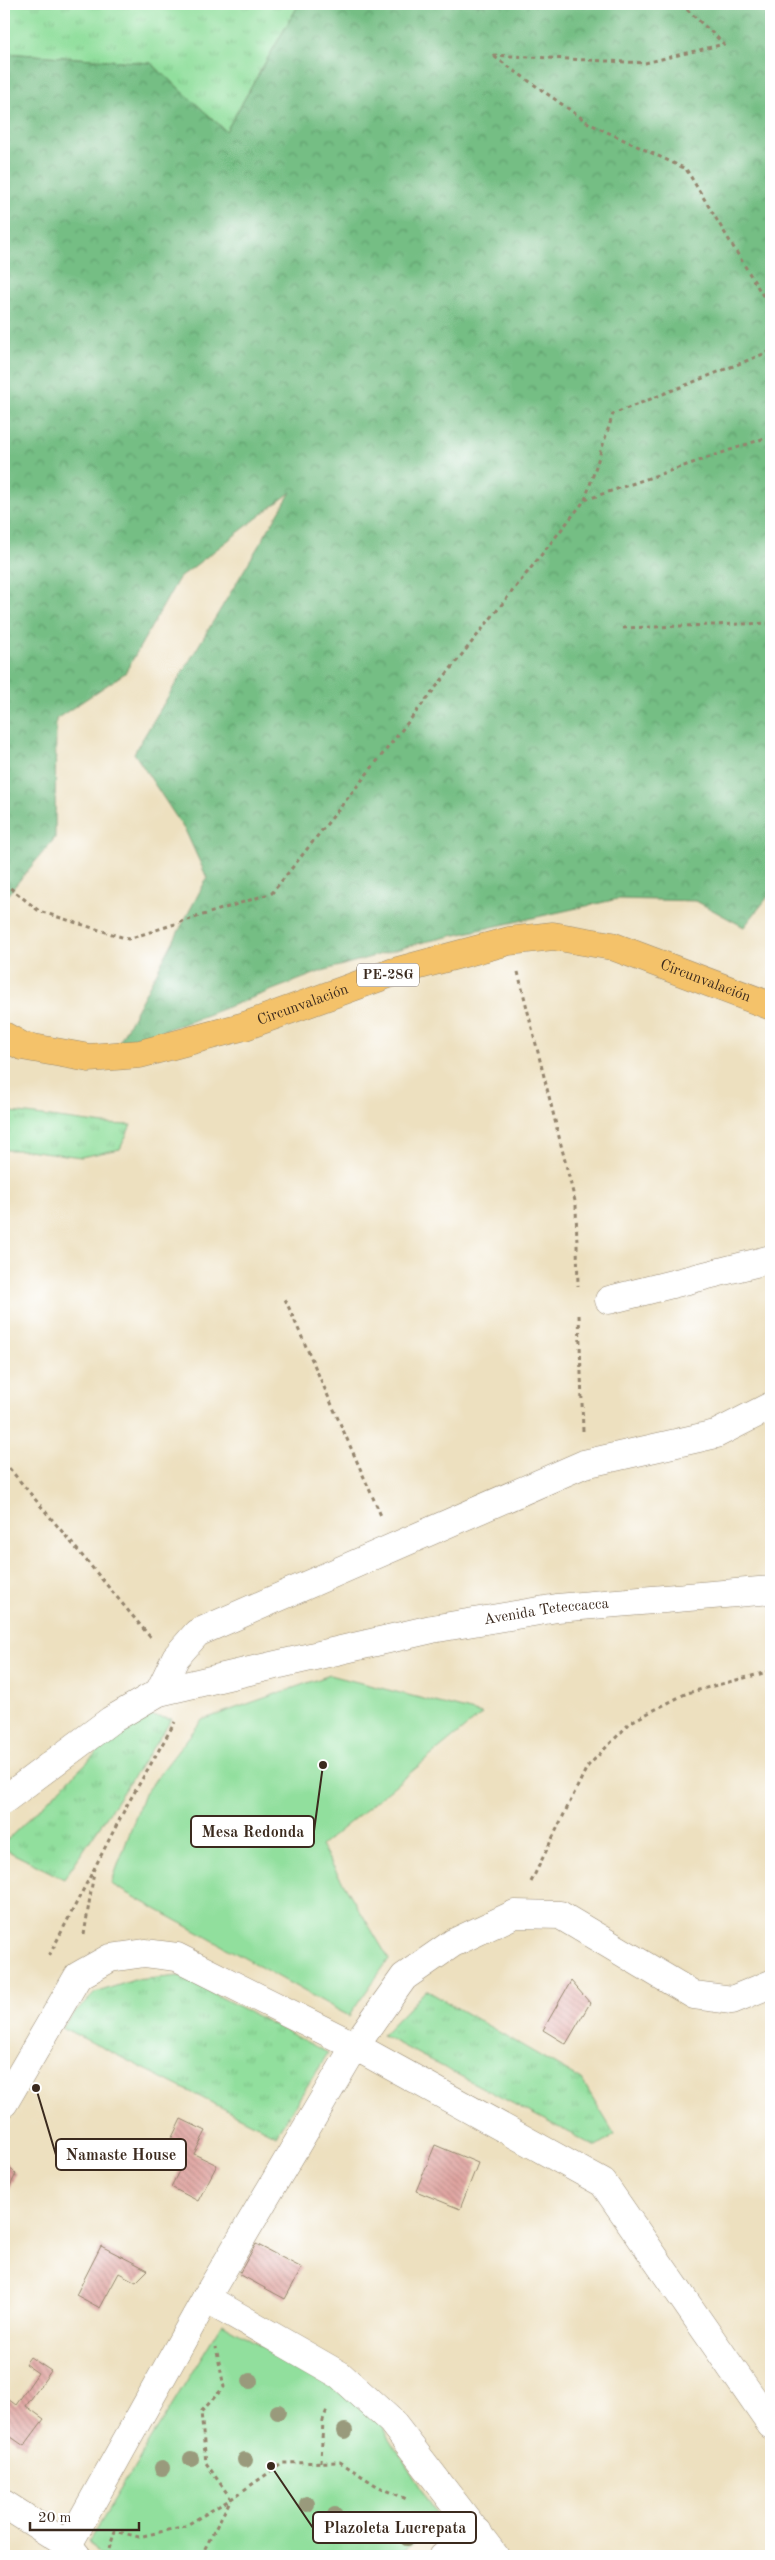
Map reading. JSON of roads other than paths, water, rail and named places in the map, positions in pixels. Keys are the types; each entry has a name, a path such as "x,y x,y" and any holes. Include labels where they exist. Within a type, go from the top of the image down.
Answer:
{"highway":[{"name":"Circunvalación","path":"4,1036 22,1046 90,1058 140,1054 245,1026 404,970 509,942 553,936 612,946 663,963 771,1006"}],"street":[{"path":"609,1300 771,1259"},
{"path":"159,1692 176,1657 197,1633 584,1464 716,1434 771,1406"},
{"name":"Avenida Teteccacca","path":"4,1800 111,1720 159,1692 432,1629 557,1608 771,1590"},
{"path":"4,2504 73,2550 206,2298 354,2046 404,1976 453,1943 515,1914 560,1915 694,1995 732,2000 771,1984"},
{"path":"4,2103 78,1976 110,1958 146,1953 177,1957 354,2046 602,2183 771,2425"},
{"path":"206,2298 340,2375 391,2421 495,2556"},
{"path":"443,2556 478,2532"}],"place":[{"name":"Mesa Redonda","path":"323,1765"},
{"name":"Namaste House","path":"36,2088"},
{"name":"Plazoleta Lucrepata","path":"271,2466"}]}
